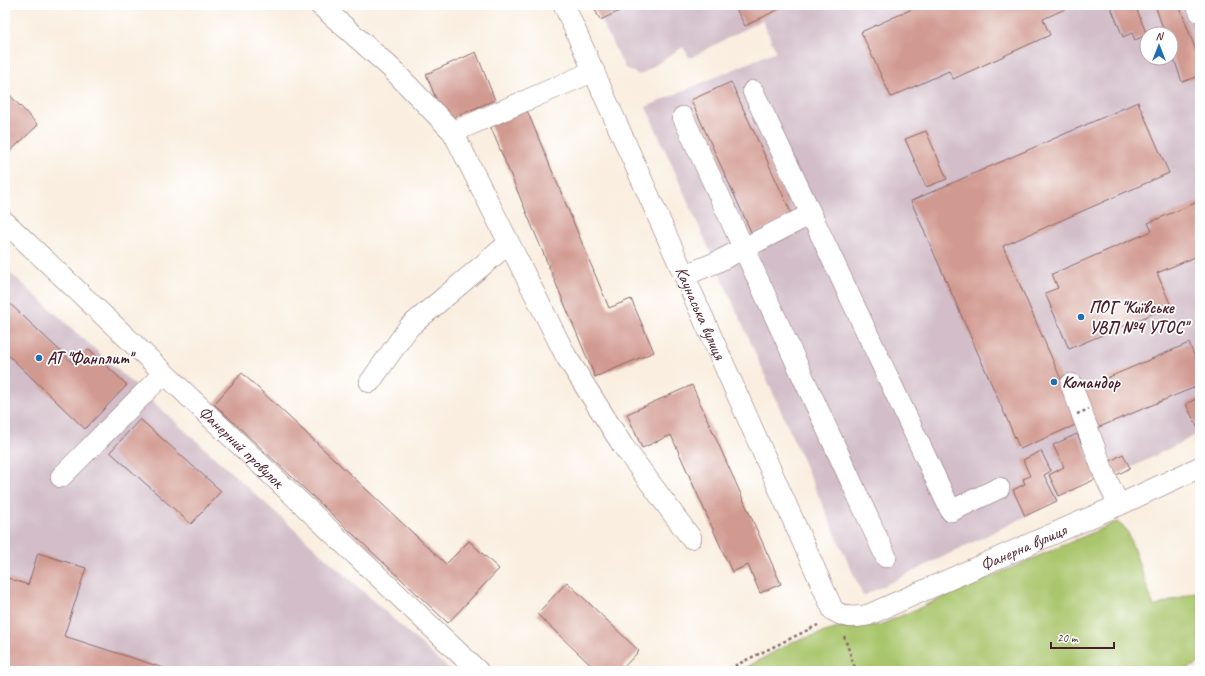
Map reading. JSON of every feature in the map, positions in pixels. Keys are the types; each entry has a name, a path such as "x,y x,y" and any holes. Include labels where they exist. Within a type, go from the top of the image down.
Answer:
{"street":[{"path":"320,5 391,68 453,132 508,244 566,356 623,446 691,538"},
{"name":"Каунаська вулиця","path":"564,5 685,276 827,601 833,610 843,616"},
{"path":"1197,5 1200,12"},
{"path":"453,132 594,71"},
{"path":"753,91 951,511 1000,488"},
{"path":"683,117 886,557"},
{"path":"685,276 811,214"},
{"name":"Фанерний провулок","path":"5,222 478,671"},
{"path":"370,382 409,327 508,244"},
{"path":"61,477 164,373"},
{"path":"1071,384 1104,476 1119,505"},
{"name":"Фанерна вулиця","path":"843,616 854,618 868,615 1119,505 1200,467"}],"path":[{"path":"1077,414 1089,409"},
{"path":"724,671 808,628 843,616 844,641 856,671"}],"shaded area":[{"path":"593,5 1200,5 1200,433 1113,477 1098,478 1059,496 1057,501 863,596 646,107 776,51 762,20 690,58 683,47 640,75 625,68"},
{"name":"АТ \"Фанплит\"","path":"5,268 451,671 5,671"}],"green space":[{"path":"1117,522 1127,530 1154,607 1200,590 1200,663 1181,671 740,671 792,642 842,627 880,625"}],"building":[{"path":"593,5 622,5 624,9 600,20"},
{"path":"734,5 787,5 745,26"},
{"path":"921,5 1074,5 1043,19 1050,35 953,79 949,71 891,97 861,32"},
{"path":"1110,5 1135,5 1143,26 1139,26 1139,38 1135,40 1132,33 1123,37"},
{"path":"1155,5 1179,5 1200,62 1200,76 1182,82 1176,66 1179,66 1179,26 1162,26"},
{"path":"476,52 495,100 445,121 426,74"},
{"path":"731,82 792,215 752,234 691,100"},
{"path":"5,90 38,125 5,156"},
{"path":"1138,102 1169,173 1003,246 1080,423 1020,449 911,201"},
{"path":"526,108 609,308 631,299 654,352 595,377 489,123"},
{"path":"926,131 947,179 926,187 905,139"},
{"path":"1200,201 1200,255 1157,273 1171,306 1069,349 1045,293 1058,288 1052,274 1152,231 1148,223"},
{"name":"АТ \"Фанплит\"","path":"5,299 74,364 89,349 127,385 85,429 5,352"},
{"path":"1189,343 1200,369 1200,385 1097,428 1081,389"},
{"path":"242,373 446,564 469,541 499,569 448,623 214,404"},
{"path":"692,385 781,584 760,593 748,565 732,572 671,435 642,448 627,414"},
{"path":"1200,397 1200,433 1186,404"},
{"path":"140,419 221,491 191,524 110,452"},
{"path":"1077,434 1098,478 1059,496 1049,475 1064,467 1053,445"},
{"path":"1041,451 1051,471 1044,475 1057,501 1025,516 1013,490 1025,484 1023,479 1030,476 1023,460"},
{"path":"1123,454 1130,468 1113,477 1105,464"},
{"path":"38,553 86,568 64,636 173,671 5,671 5,577 28,585"},
{"path":"567,582 639,651 620,671 597,671 537,614"}],"place":[{"name":"ПОГ \"Київське УВП №4 УТОС\"","path":"1081,317"},
{"name":"АТ \"Фанплит\"","path":"39,358"},
{"name":"Командор","path":"1054,382"}]}
